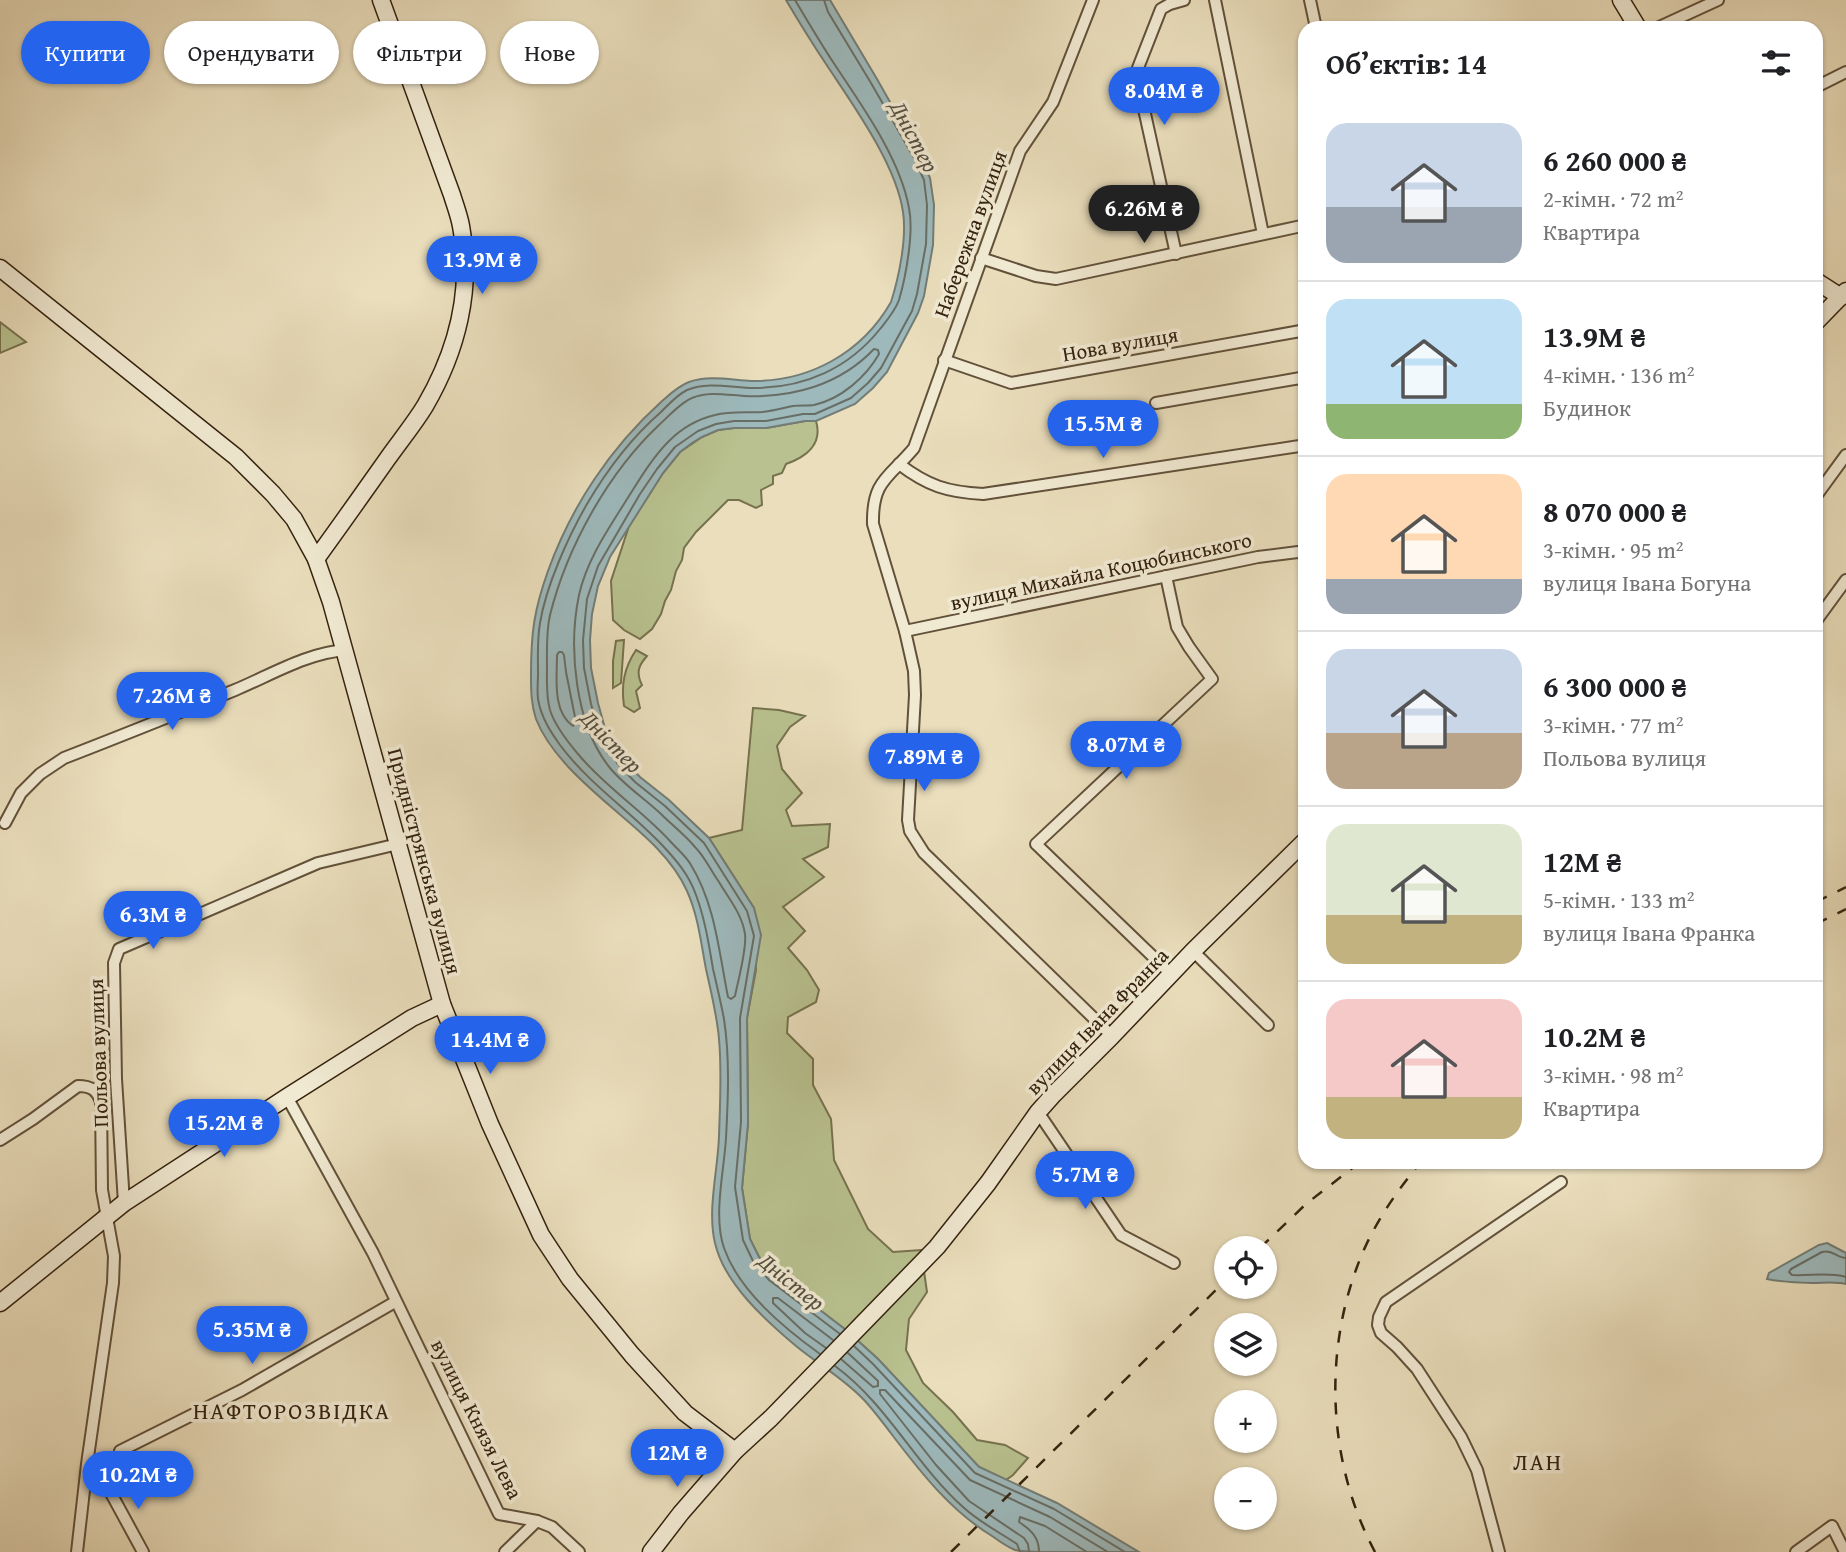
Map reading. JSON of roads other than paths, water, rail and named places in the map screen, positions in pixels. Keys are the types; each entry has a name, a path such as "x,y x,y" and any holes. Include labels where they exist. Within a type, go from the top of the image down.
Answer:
{"main road":[{"path":"316,559 424,407 446,364 462,311 465,285 461,225 382,0"},
{"path":"1621,0 1634,21"},
{"name":"Придністрянська вулиця","path":"0,268 236,457 294,519 316,559 346,650 442,1004 490,1124 541,1236 570,1279 632,1355 685,1413 735,1451"},
{"path":"1823,284 1843,294 1823,314"},
{"name":"вулиця Івана Франка","path":"735,1451 771,1418 936,1248 1054,1094 1298,849"},
{"path":"0,1303 124,1203 412,1018 442,1004"},
{"path":"651,1552 735,1451"}],"street":[{"name":"Набережна вулиця","path":"905,631 873,524 877,490 884,478 914,448 1020,151 1053,102 1093,0"},
{"path":"1176,254 1136,73 1161,9 1184,0"},
{"path":"1215,0 1263,234"},
{"path":"1310,0 1314,21"},
{"path":"1672,21 1718,0"},
{"path":"1823,84 1846,72"},
{"path":"981,258 1036,276 1056,279 1298,227"},
{"name":"Нова вулиця","path":"944,360 1011,383 1298,331"},
{"path":"1156,403 1298,378"},
{"path":"899,464 931,485 964,493 983,494 1298,446"},
{"path":"1823,486 1846,455"},
{"name":"вулиця Михайла Коцюбинського","path":"905,631 1258,557 1298,552"},
{"path":"1166,576 1177,627 1212,679 1036,844 1171,974"},
{"path":"1823,611 1846,580"},
{"path":"905,631 914,671 915,695 909,779 910,831 925,853 1112,1036"},
{"path":"5,823 22,793 40,774 64,758 235,690 312,656 346,650"},
{"name":"Польова вулиця","path":"124,1203 116,1079 114,963 119,949 318,863 398,844"},
{"path":"1194,951 1268,1025"},
{"path":"0,1140 78,1086 94,1088 98,1095 102,1190 114,1256 113,1283 77,1552"},
{"name":"вулиця Князя Лева","path":"287,1097 373,1253 499,1514 537,1521 552,1527 579,1552"},
{"path":"1038,1112 1121,1236 1174,1263"},
{"path":"1499,1552 1477,1470 1461,1437 1417,1369 1381,1332 1379,1317 1386,1302 1561,1182"},
{"path":"120,1451 242,1390 395,1302"},
{"path":"106,1484 143,1552"},
{"path":"505,1552 537,1521"},
{"path":"1796,1552 1832,1526 1845,1552"}],"water":[{"path":"786,0 830,0 920,155 930,178 934,205 933,245 924,296 887,372 855,404 816,421 766,428 718,430 680,452 663,473 610,557 598,586 590,640 591,668 598,703 606,732 622,758 709,838 754,908 761,935 747,1018 748,1123 742,1188 750,1239 759,1257 774,1275 846,1330 878,1359 979,1467 1057,1503 1139,1552 1028,1552 1003,1544 950,1503 926,1478 857,1393 784,1336 759,1313 736,1286 720,1258 713,1230 712,1204 719,1136 720,1051 715,1012 691,900 674,868 656,848 560,758 542,732 534,713 531,692 532,647 536,610 543,585 557,547 580,502 625,439 667,396 689,382 712,378 772,380 813,370 832,361 865,336 891,302 904,234 899,194 872,135"},
{"path":"1827,1243 1846,1253 1846,1284 1795,1283 1767,1279 1769,1273"}],"railway":[{"path":"1823,898 1846,887"},
{"path":"1823,920 1846,909"},
{"path":"1273,1236 1306,1204 1351,1169"},
{"path":"1375,1552 1348,1484 1340,1448 1336,1411 1339,1338 1346,1302 1369,1238 1416,1169"},
{"path":"951,1552 1214,1292"}],"district":[{"name":"НАФТОРОЗВІДКА","path":"292,1410"},
{"name":"ЛАН","path":"1538,1461"}],"water label":[{"name":"Дністер","path":"915,136"},
{"name":"Дністер","path":"612,741"},
{"name":"Дністер","path":"792,1281"}]}
